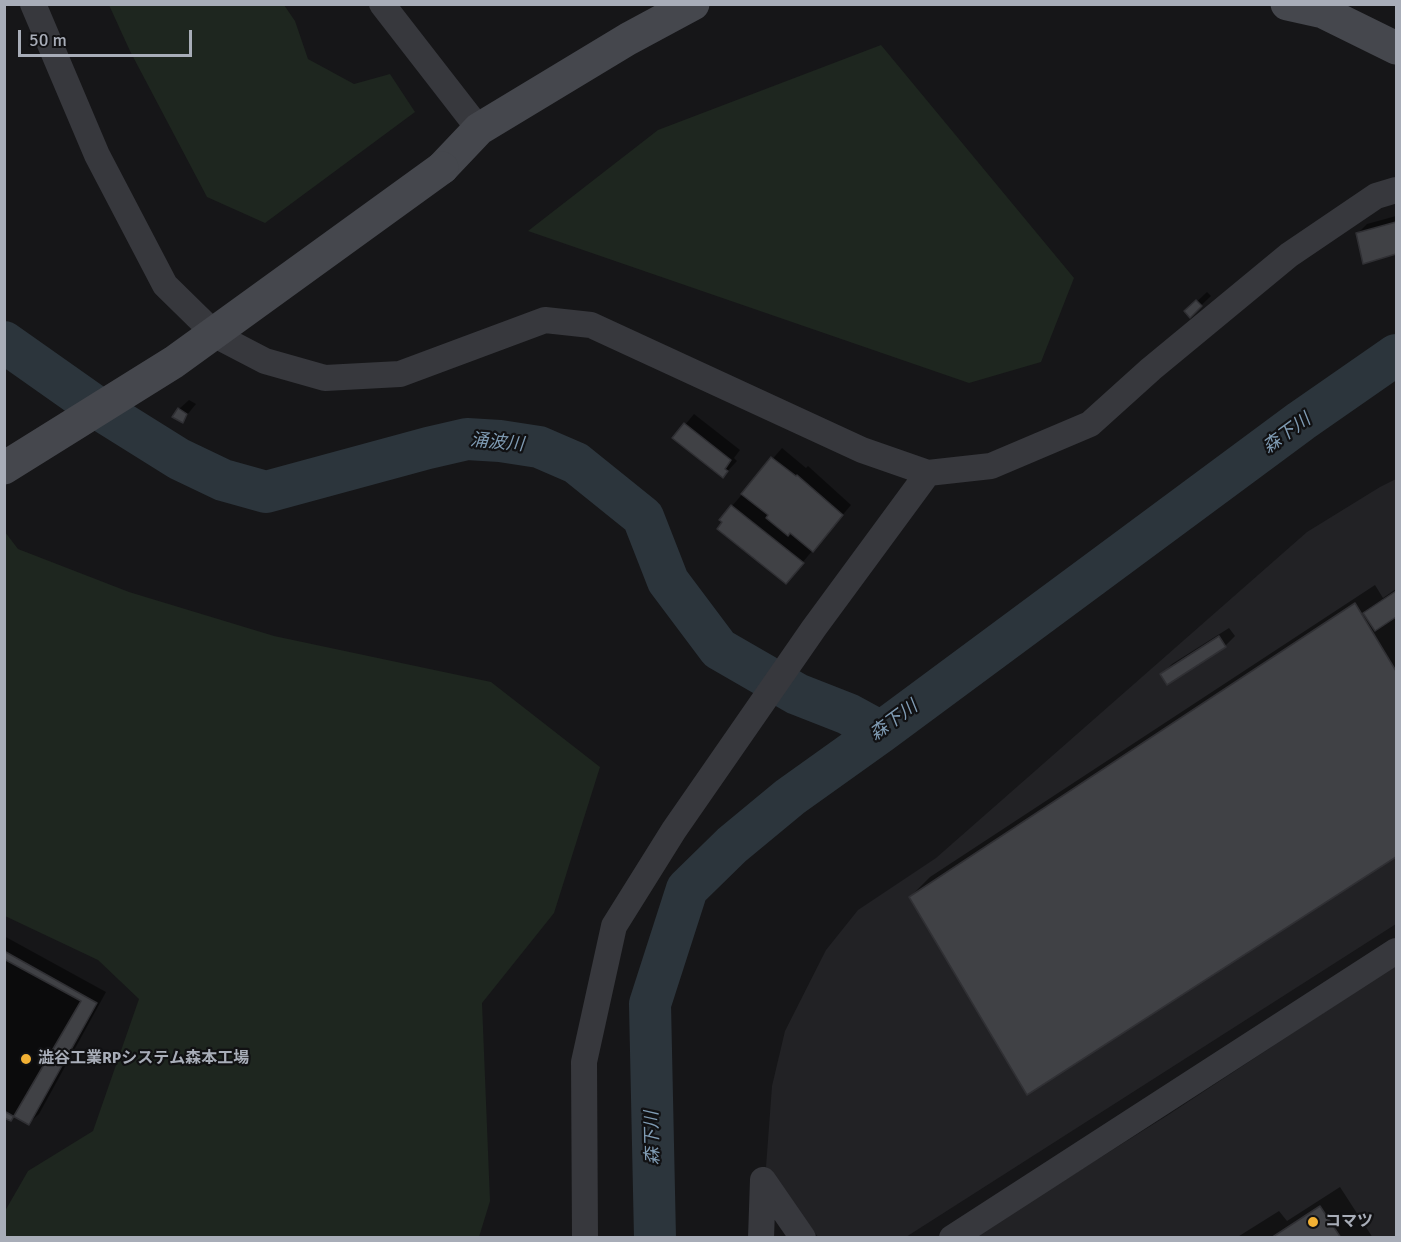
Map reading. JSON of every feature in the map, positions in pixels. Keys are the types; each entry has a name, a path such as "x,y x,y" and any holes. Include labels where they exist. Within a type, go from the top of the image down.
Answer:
{"street":[{"path":"33,4 97,155 165,285 217,336 265,361 325,378 400,374 545,320 591,325 862,450 928,473 991,466 1090,424 1150,369 1289,255 1376,196 1396,190"},
{"path":"382,4 479,129"},
{"path":"4,468 174,362 442,168 479,129 628,39 693,4"},
{"path":"1287,4 1323,12 1396,48"},
{"path":"585,1238 584,1062 614,926 674,830 756,711 928,473"},
{"path":"952,1238 1396,951"},
{"path":"761,1238 763,1180 803,1238"}],"shaded area":[{"path":"109,5 284,5 295,21 308,59 354,84 390,74 415,112 265,223 207,197 130,51"},
{"path":"881,45 1074,278 1041,362 969,383 528,231 658,130"},
{"path":"1396,479 1396,924 906,1237 818,1237 766,1167 772,1086 785,1031 826,950 858,910 936,858 1307,532"},
{"path":"5,532 18,549 129,592 274,636 491,682 600,767 554,913 482,1003 490,1201 479,1237 5,1237 5,1211 28,1171 93,1131 139,999 98,960 5,916"},
{"path":"1396,965 1396,1237 972,1238 1168,1115"}],"building":[{"path":"1396,222 1396,254 1363,264 1356,233"},
{"path":"1196,300 1202,306 1190,318 1184,311"},
{"path":"178,408 187,414 183,423 172,417"},
{"path":"684,423 731,460 725,469 728,471 723,478 672,438"},
{"path":"771,457 797,475 843,515 813,552 790,533 788,536 766,518 768,515 741,494"},
{"path":"731,505 804,563 786,584 717,529 722,522 719,520"},
{"path":"1396,591 1396,617 1375,631 1363,613"},
{"path":"1355,603 1396,671 1396,857 1027,1095 909,897"},
{"path":"1219,636 1226,647 1167,685 1160,674"},
{"name":"澁谷工業RPシステム森本工場","path":"4,951 97,1003 29,1125 4,1111"},
{"name":"澁谷工業RPシステム森本工場","path":"4,959 81,1001 11,1121 4,1118"},
{"name":"コマツ","path":"1320,1206 1341,1238 1271,1238"}],"waterway":[{"name":"涌波川","path":"4,342 99,409 179,459 223,480 266,492 467,439 539,447 576,463 643,517 668,581 719,649 797,694 848,714 881,732"},
{"name":"森下川","path":"655,1238 650,1004 687,889 732,845 790,797 1301,421 1396,355"}],"place":[{"name":"澁谷工業RPシステム森本工場","path":"26,1059"},
{"name":"コマツ","path":"1313,1222"}]}
